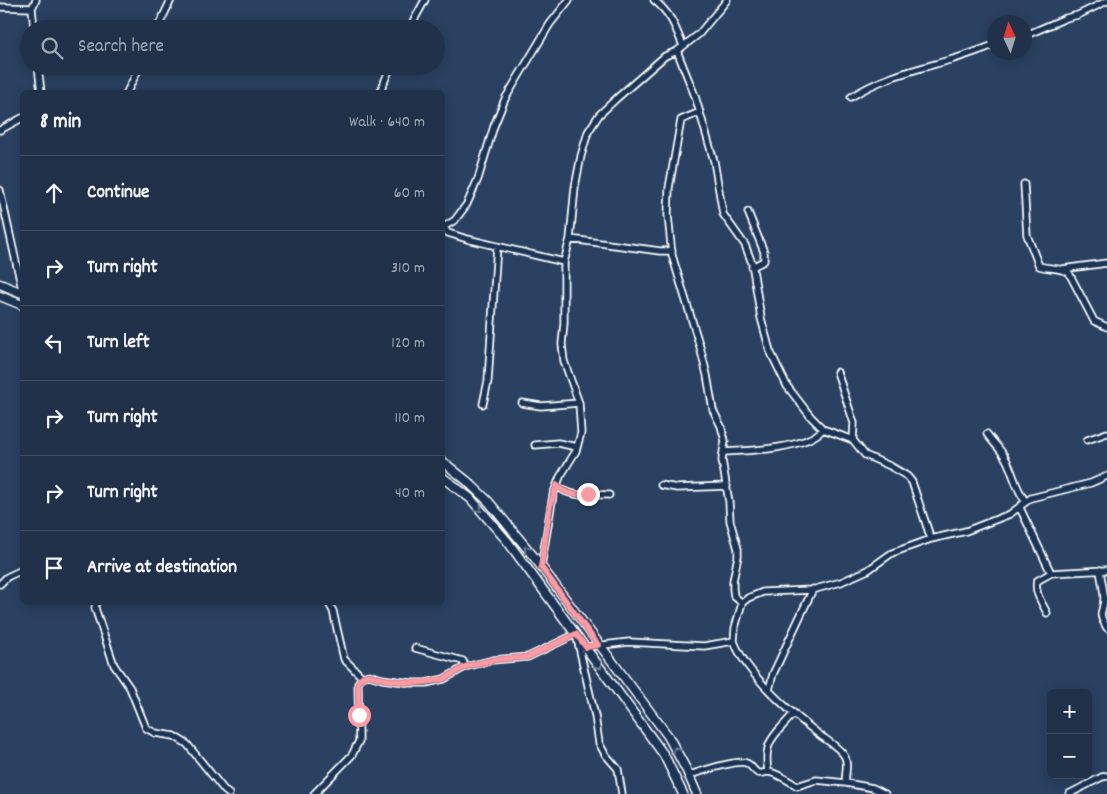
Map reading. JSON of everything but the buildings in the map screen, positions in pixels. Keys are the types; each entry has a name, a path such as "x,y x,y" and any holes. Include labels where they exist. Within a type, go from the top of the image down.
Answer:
{"main road":[{"path":"0,284 20,290"},
{"path":"0,296 20,304"},
{"path":"445,464 467,481 488,501 541,567 668,736 697,794"},
{"path":"445,479 470,498 508,542 664,755 684,794"}],"street":[{"path":"33,20 32,8 36,0"},
{"path":"161,20 171,0"},
{"path":"414,20 425,0"},
{"path":"445,227 455,220 467,204 478,179 494,126 505,99 550,24 569,0"},
{"path":"654,0 666,10 673,20 683,46"},
{"path":"541,567 550,506 557,485 577,447 581,432 579,402 564,361 562,344 564,262 570,238 580,156 588,132 599,115 665,56 677,51 699,34 727,0"},
{"path":"1032,33 1078,15 1107,1"},
{"path":"0,7 32,8"},
{"path":"851,97 865,88 905,72 951,60 987,47"},
{"path":"677,51 695,96 714,161 723,214 744,245 752,267 761,318 770,351 787,386 811,417 824,429 853,440 865,456 890,466 907,476 912,482 931,539"},
{"path":"39,75 41,90"},
{"path":"129,90 136,75"},
{"path":"381,90 387,75"},
{"path":"700,112 682,120 669,188 668,215 672,251 679,283 700,347 713,410 721,426 725,441 722,460 727,486 730,521 738,556 733,589 734,596 742,603"},
{"path":"0,130 20,119"},
{"path":"1024,184 1027,235 1039,266 1049,269 1062,269 1107,263"},
{"path":"0,190 20,282"},
{"path":"748,212 764,252 764,261 752,267"},
{"path":"445,230 448,233 564,262"},
{"path":"570,238 660,251 672,251"},
{"path":"483,404 488,381 497,246"},
{"path":"1062,269 1068,273 1094,321 1107,327"},
{"path":"837,372 854,423 853,440"},
{"path":"522,403 541,406 579,402"},
{"path":"723,452 766,449 801,442 818,436 824,429"},
{"path":"1087,440 1107,433"},
{"path":"987,434 1007,460 1018,492 1026,502"},
{"path":"535,445 558,443 577,447"},
{"path":"846,783 848,765 844,754 794,714 768,690 738,653 734,641 735,628 742,603 748,598 763,592 813,589 841,582 868,570 892,553 931,539 966,531 1010,514 1031,498 1091,483 1107,476"},
{"path":"662,484 677,488 727,486"},
{"path":"557,485 561,490 570,494 609,494"},
{"path":"1020,508 1051,573"},
{"path":"1100,570 1104,599 1100,617 1107,628"},
{"path":"1047,614 1038,594 1037,581 1051,573 1107,570"},
{"path":"0,584 7,577 20,571"},
{"path":"768,690 773,674 813,589"},
{"path":"96,605 104,638 114,665 130,688 146,728 155,733 174,736 187,744 204,767 229,794"},
{"path":"330,605 333,611 344,659 362,677"},
{"path":"314,794 352,755 359,741 358,682 362,677 369,675 382,679 412,683 444,679 465,667 493,660 528,657 576,634 595,716 599,742 605,754 618,770 622,794"},
{"path":"586,647 629,642 704,646 734,641"},
{"path":"415,648 463,662 465,667"},
{"path":"768,772 767,751 771,738 794,714"},
{"path":"689,775 744,762 760,774 768,772 785,778 797,786 816,780 873,788 885,794"},
{"path":"1069,794 1107,776"}],"route":[{"path":"359,715 358,682 362,677 369,675 382,679 412,683 444,679 465,667 493,660 528,657 560,640 576,634 586,647 598,645 541,567 550,506 557,485 561,490 570,494 588,494"}]}
